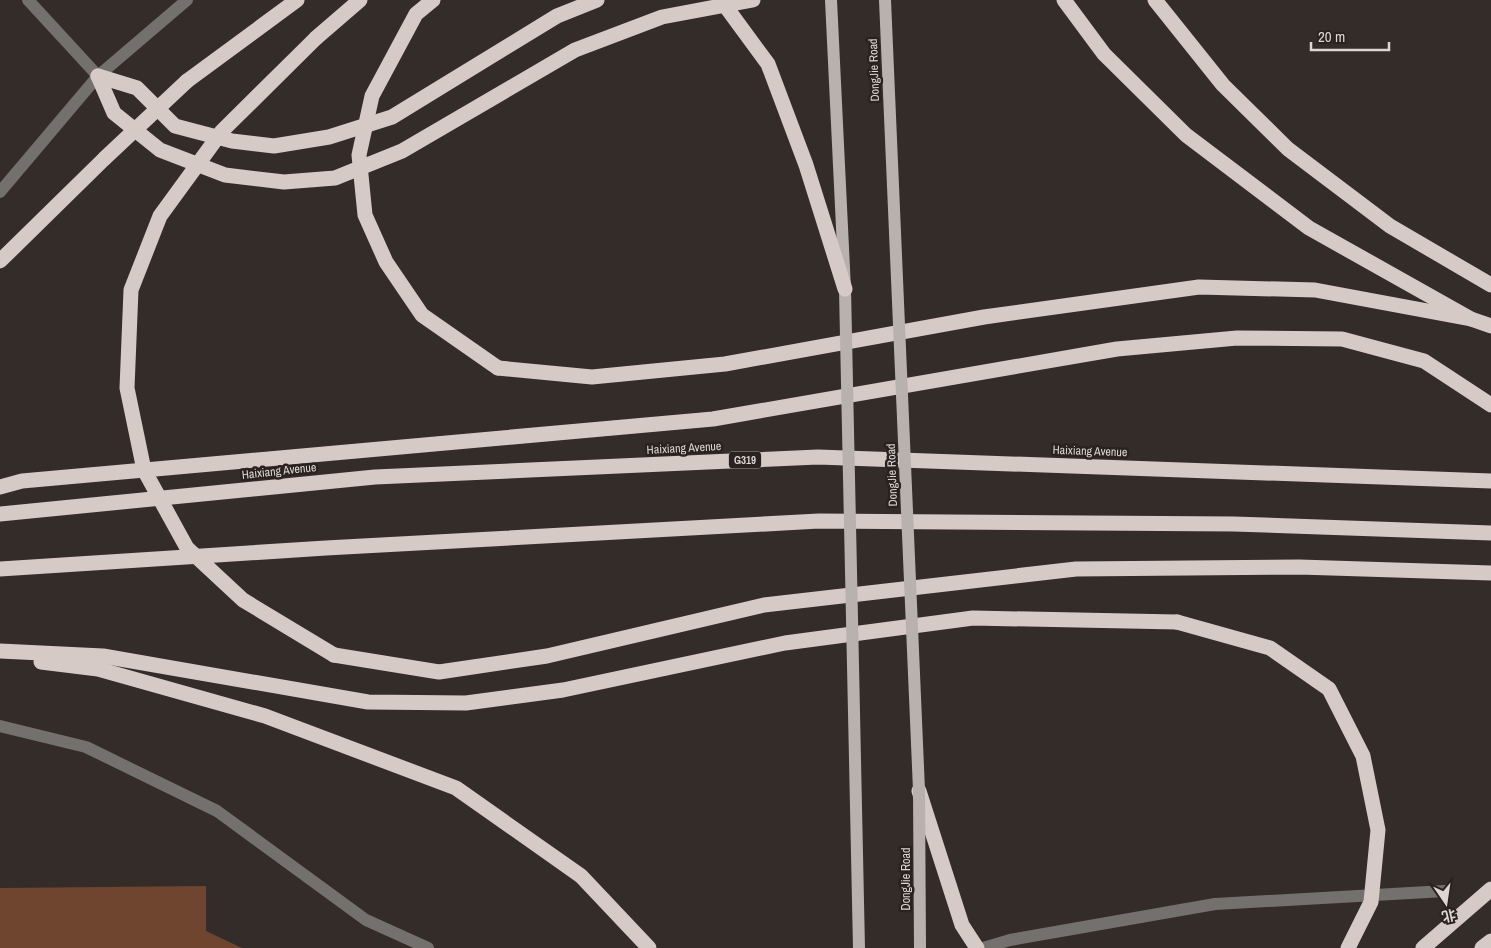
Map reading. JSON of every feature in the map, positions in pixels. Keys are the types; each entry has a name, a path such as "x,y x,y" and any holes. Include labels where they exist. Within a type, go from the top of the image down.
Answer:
{"highway":[{"path":"0,261 104,158 187,81 297,0"},
{"path":"360,0 316,38 222,131 160,216 131,290 127,388 144,470 187,548 243,600 334,655 439,672 547,656 764,605 1076,569 1299,567 1491,573"},
{"path":"433,0 416,14 372,96 359,155 365,214 386,262 422,315 498,368 592,377 724,364 984,317 1109,298 1199,287 1315,290 1471,319 1491,326"},
{"path":"98,76 137,88 175,126 232,141 274,146 329,137 392,117 556,16 596,0"},
{"path":"721,0 768,64 806,165 845,289"},
{"path":"98,76 114,113 160,150 225,175 284,182 335,178 402,151 574,50 662,17 753,0"},
{"path":"1064,0 1104,54 1186,135 1309,228 1471,319"},
{"path":"1155,0 1223,85 1288,149 1390,226 1491,285"},
{"path":"0,487 22,481 713,419 1118,349 1237,338 1342,339 1424,361 1491,405"},
{"name":"Haixiang Avenue","path":"0,514 375,477 818,457 1491,481"},
{"path":"0,569 326,548 819,521 1234,524 1491,533"},
{"path":"0,651 103,656 368,702 466,703 563,690 785,643 973,618 1177,622 1270,648 1329,688 1363,756 1378,830 1371,902 1348,948"},
{"path":"0,657 98,669 264,716 456,788 581,876 650,948"},
{"path":"919,790 962,925 977,948"},
{"path":"1423,948 1491,889"},
{"path":"1482,948 1491,941"}],"main road":[{"path":"831,0 845,289 859,948"},
{"name":"DongJie Road","path":"885,0 919,790 920,948"}],"street":[{"path":"28,0 98,76"},
{"path":"0,192 98,76 188,0"},
{"path":"0,726 86,747 217,811 366,920 428,948"},
{"path":"983,948 1010,940 1214,904 1444,891"}],"shaded area":[{"path":"206,886 206,931 242,948 0,948 0,888"}]}
